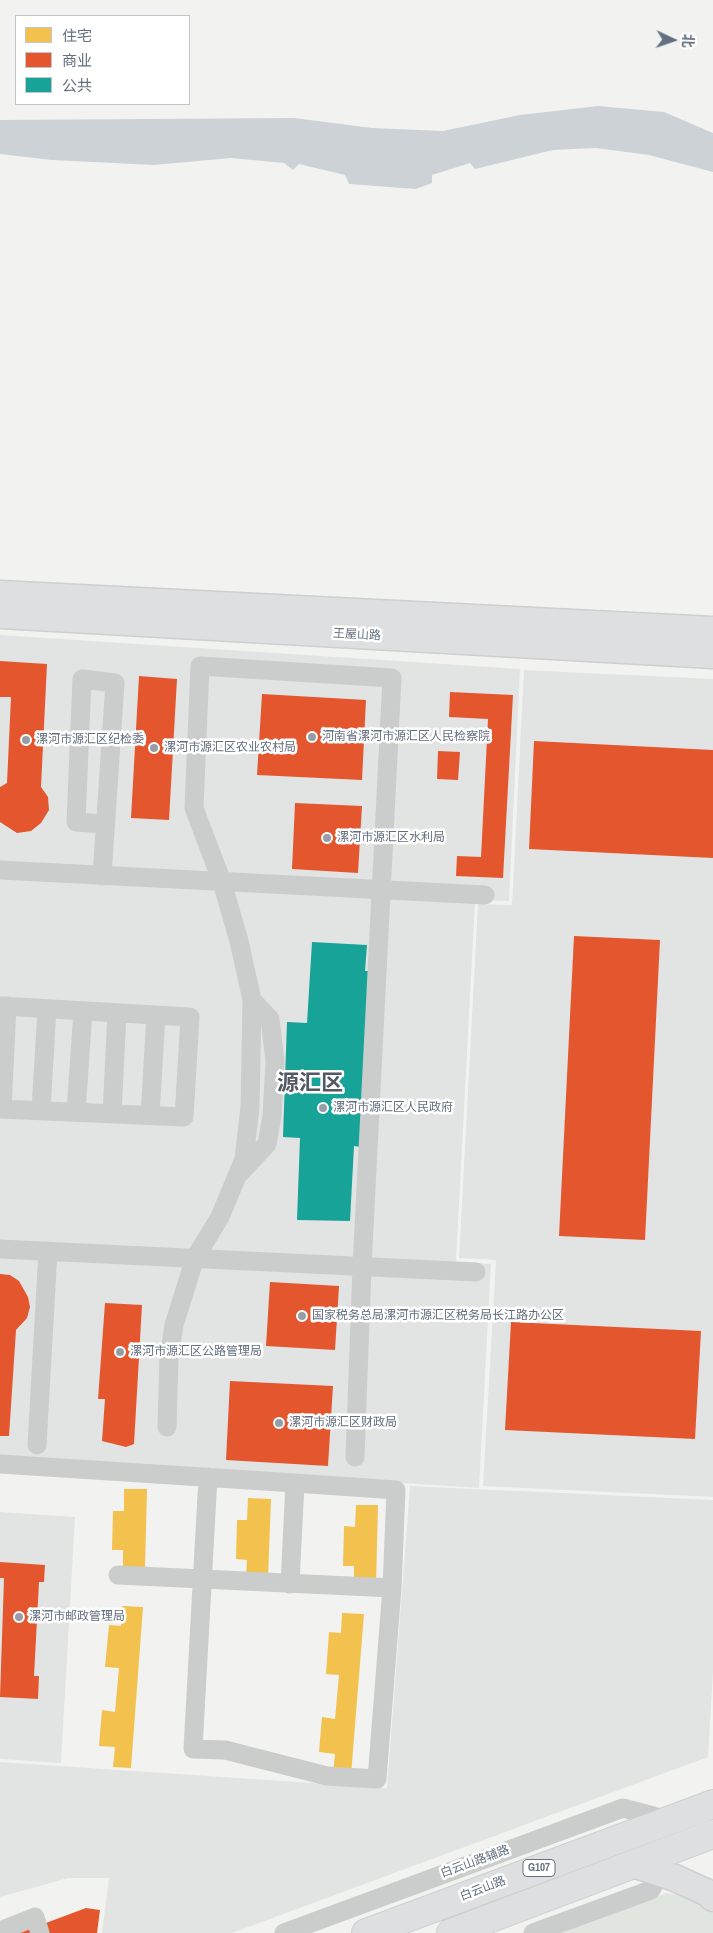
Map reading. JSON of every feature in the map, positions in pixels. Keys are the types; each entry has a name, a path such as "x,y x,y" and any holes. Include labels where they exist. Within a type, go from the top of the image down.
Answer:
{"highway":[{"name":"白云山路","path":"366,1933 713,1804"},
{"name":"G107","path":"451,1933 633,1864 666,1862 713,1834"}],"street":[{"name":"王屋山路","path":"0,594 713,630"},
{"name":"王屋山路","path":"0,615 713,655"},
{"path":"167,1427 169,1357 174,1324 195,1258 220,1216 244,1159 250,1108 252,1000 240,941 222,882 194,808 200,666 392,678 362,1266 355,1457"},
{"path":"102,876 115,683 82,679 76,822 105,824"},
{"path":"0,870 485,895"},
{"path":"4,1006 190,1017 184,1117 1,1109 4,1006"},
{"path":"41,1110 47,1009"},
{"path":"76,1112 83,1011"},
{"path":"112,1114 117,1013"},
{"path":"150,1115 156,1015"},
{"path":"0,1249 476,1272"},
{"path":"37,1445 48,1251"},
{"path":"0,1464 208,1477 396,1490 392,1588 377,1779 327,1776 225,1750 193,1749 208,1477"},
{"path":"290,1584 295,1483"},
{"path":"118,1575 392,1588"},
{"name":"白云山路辅路","path":"284,1933 623,1808 668,1820"},
{"path":"533,1933 651,1890 666,1862 713,1898"},
{"path":"0,1931 35,1917 40,1933"}],"shaded area":[{"path":"598,106 664,112 713,133 713,172 649,155 596,148 553,150 475,169 470,163 432,175 432,183 416,189 349,184 345,175 299,164 293,170 284,163 231,158 154,165 52,160 0,154 0,120 294,118 372,128 443,131 520,115"},
{"name":"漯河市源汇区人民政府","path":"0,635 520,669 509,901 475,900 456,1262 491,1264 479,1488 0,1457"},
{"path":"524,670 713,679 713,1497 483,1486 496,1260 459,1258 478,904 512,905"},
{"path":"410,1486 713,1500 713,1671 708,1757 232,1933 102,1933 109,1878 68,1878 0,1897 0,1762 387,1788"},
{"path":"0,1512 75,1517 61,1763 0,1759"},
{"path":"667,1893 697,1898 713,1913 713,1933 555,1933"}],"building: 住宅":[{"path":"124,1489 147,1489 145,1568 123,1567 123,1550 112,1550 113,1511 124,1511"},
{"path":"248,1498 271,1499 268,1577 246,1577 247,1560 236,1559 237,1520 247,1520"},
{"path":"356,1505 378,1505 376,1584 354,1583 354,1566 343,1566 344,1526 355,1527"},
{"path":"122,1606 143,1607 131,1768 113,1767 115,1747 99,1746 102,1710 115,1712 119,1668 105,1667 109,1625 121,1626"},
{"path":"342,1613 364,1614 351,1775 333,1774 335,1754 319,1752 322,1717 335,1719 339,1675 326,1674 329,1632 341,1633"}],"building: 商业":[{"name":"漯河市源汇区纪检委","path":"0,661 47,664 41,787 48,797 49,810 41,823 31,831 17,833 0,822 0,787 7,783 11,697 0,697"},
{"name":"漯河市源汇区农业农村局","path":"139,676 177,679 169,820 131,818"},
{"path":"450,692 513,695 503,878 456,876 457,856 481,857 488,719 449,717"},
{"name":"河南省漯河市源汇区人民检察院","path":"262,694 366,700 362,780 257,775"},
{"path":"534,741 713,750 713,858 529,849"},
{"path":"438,751 460,752 458,780 437,779"},
{"name":"漯河市源汇区水利局","path":"295,803 362,806 358,873 292,869"},
{"path":"574,936 660,940 645,1240 559,1236"},
{"path":"0,1274 10,1275 19,1281 28,1297 30,1307 27,1318 16,1330 9,1436 0,1436"},
{"name":"国家税务总局漯河市源汇区税务局长江路办公区","path":"270,1282 339,1286 335,1350 266,1346"},
{"name":"漯河市源汇区公路管理局","path":"105,1303 142,1305 134,1444 126,1447 102,1441 105,1399 98,1399"},
{"path":"511,1322 701,1331 695,1439 505,1430"},
{"name":"漯河市源汇区财政局","path":"230,1381 333,1386 328,1466 226,1460"},
{"name":"漯河市邮政管理局","path":"0,1562 45,1565 44,1582 39,1582 34,1676 39,1676 38,1699 0,1697 4,1578 0,1578"},
{"path":"86,1908 100,1910 97,1933 19,1933"}],"building: 公共":[{"name":"漯河市源汇区人民政府","path":"312,942 367,945 365,971 371,971 361,1147 354,1146 350,1221 297,1220 300,1138 283,1137 287,1022 307,1023"}],"place":[{"name":"河南省漯河市源汇区人民检察院","path":"312,737"},
{"name":"漯河市源汇区纪检委","path":"26,740"},
{"name":"漯河市源汇区农业农村局","path":"154,748"},
{"name":"漯河市源汇区水利局","path":"327,838"},
{"name":"漯河市源汇区人民政府","path":"323,1108"},
{"name":"国家税务总局漯河市源汇区税务局长江路办公区","path":"302,1316"},
{"name":"漯河市源汇区公路管理局","path":"120,1352"},
{"name":"漯河市源汇区财政局","path":"279,1423"},
{"name":"漯河市邮政管理局","path":"19,1617"}],"district":[{"name":"源汇区","path":"310,1084"}]}
